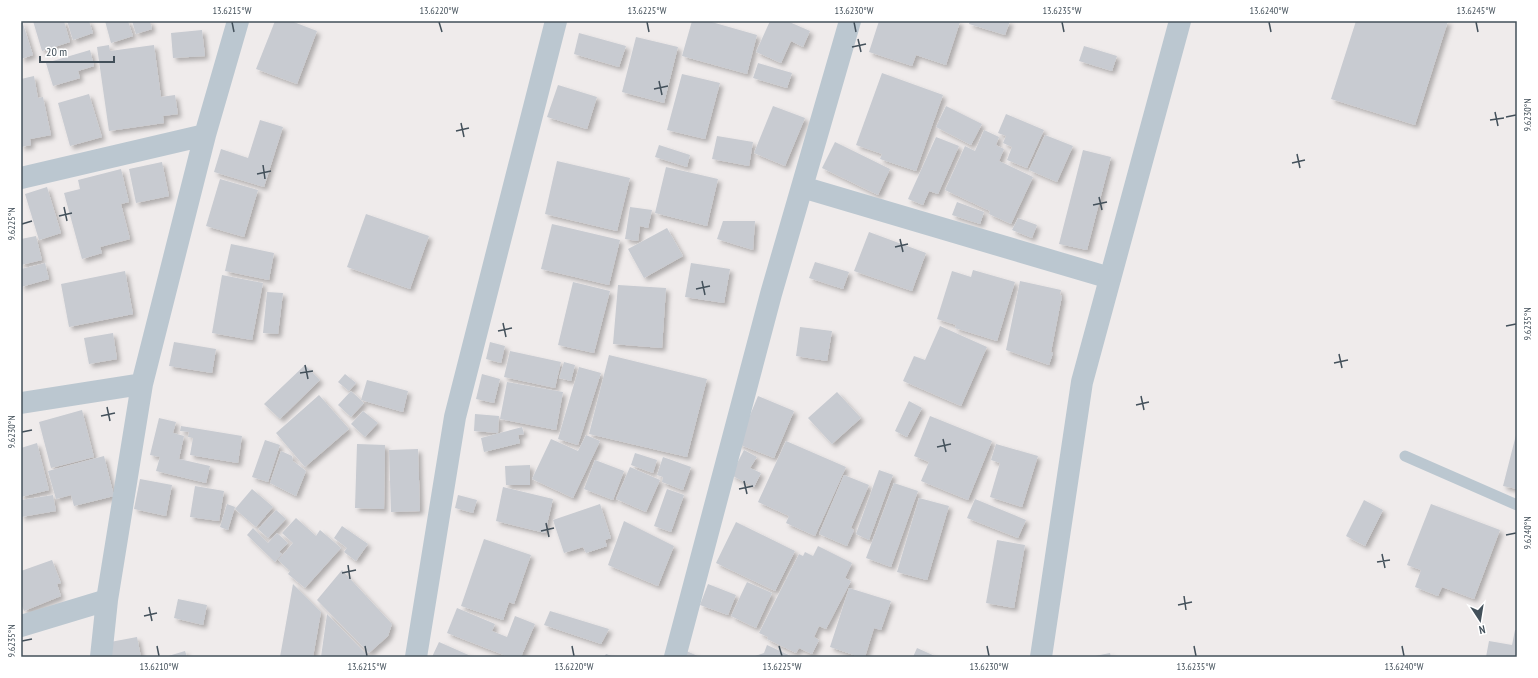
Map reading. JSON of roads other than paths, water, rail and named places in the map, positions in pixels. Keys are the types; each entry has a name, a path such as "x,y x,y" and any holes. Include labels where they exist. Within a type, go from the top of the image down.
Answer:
{"street":[{"path":"101,657 107,600 142,384 205,134 238,21"},
{"path":"416,657 455,416 556,21"},
{"path":"675,657 769,302 850,21"},
{"path":"1041,657 1082,382 1180,21"},
{"path":"21,178 205,134"},
{"path":"802,187 1110,278"},
{"path":"21,403 142,384"},
{"path":"21,626 107,600"}],"lane":[{"path":"1405,456 1517,505"}]}
